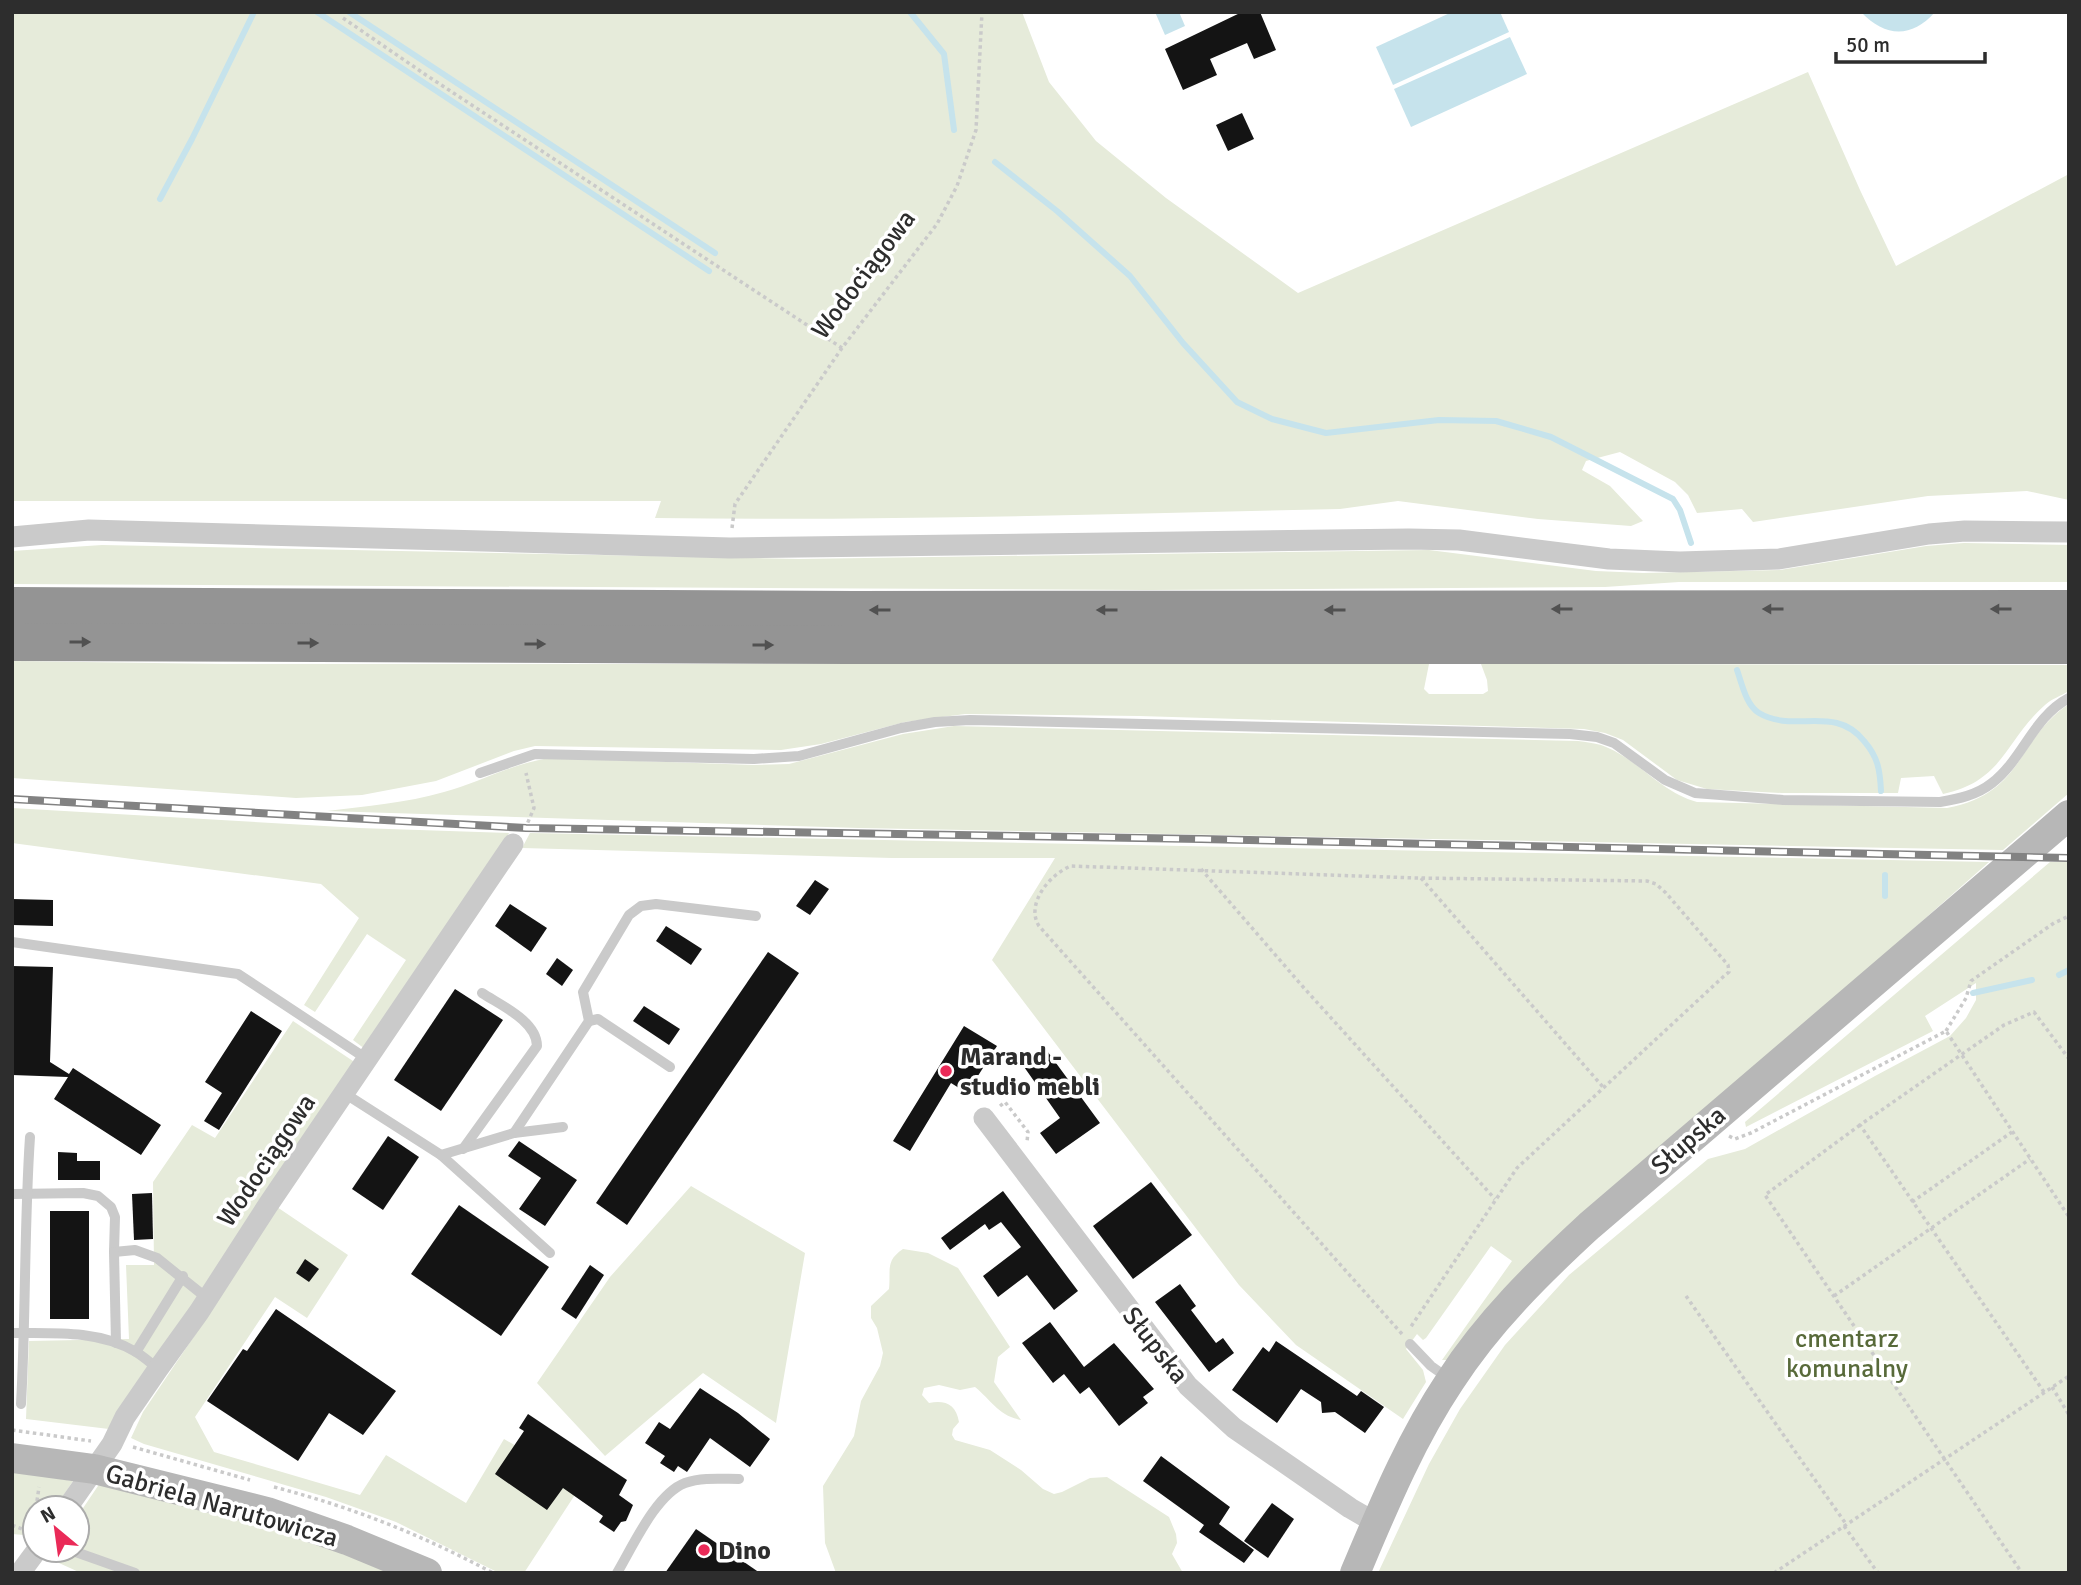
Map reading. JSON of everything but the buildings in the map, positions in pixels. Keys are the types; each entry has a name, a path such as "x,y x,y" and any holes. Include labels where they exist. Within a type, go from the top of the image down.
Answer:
{"highway":[{"path":"12,606 855,610 2069,609"},
{"path":"12,642 2069,645"}],"main road":[{"name":"Słupska","path":"1355,1573 1401,1466 1450,1380 1500,1315 1553,1258 2060,823"},
{"name":"Gabriela Narutowicza","path":"12,1458 94,1469 267,1512 347,1540 427,1573"}],"street":[{"path":"12,537 89,530 730,548 1409,538 1460,540 1609,559 1680,562 1779,559 1953,532 2069,532"},
{"name":"Wodociągowa","path":"77,1494 112,1444 125,1417 208,1299 513,845"},
{"name":"Słupska","path":"984,1118 1188,1386 1234,1428 1376,1523"}],"lane":[{"path":"480,773 535,754 754,759 799,755 901,727 970,720 1570,734 1597,737 1614,744 1665,780 1695,793 1783,800 1940,802 1958,799 1990,785 2003,773 2043,717 2057,704 2069,698"},
{"path":"589,1021 583,992 629,915 641,906 656,904 755,916"},
{"path":"12,942 238,974 367,1059"},
{"path":"463,1149 537,1046 537,1038 527,1024 482,993"},
{"path":"514,1133 589,1021 598,1019 670,1066"},
{"path":"344,1093 441,1155 550,1253"},
{"path":"441,1155 514,1133 563,1126"},
{"path":"21,1404 30,1137"},
{"path":"12,1194 83,1194 98,1196 111,1207 115,1217 116,1343"},
{"path":"114,1252 135,1250 157,1258 183,1276 208,1299"},
{"path":"136,1352 183,1276"},
{"path":"12,1333 83,1335 116,1343 136,1352 158,1369"},
{"path":"1410,1343 1450,1380"},
{"path":"617,1573 662,1499 673,1489 687,1482 704,1479 739,1479"},
{"path":"91,1557 135,1573"}],"path":[{"name":"Wodociągowa","path":"730,548 735,504 842,348 937,224 957,186 976,130 982,12"},
{"path":"344,18 426,75 842,348"},
{"path":"513,845 526,828 534,808 521,758"},
{"path":"1071,866 1201,869 1421,878 1647,881 1656,884 1666,893 1728,964 1729,972 1517,1168 1404,1337 1093,989 1034,919 1035,905 1041,894 1058,874 1071,866"},
{"path":"1201,869 1304,988 1495,1199"},
{"path":"1421,878 1603,1087"},
{"path":"1724,1132 1735,1139 1751,1133 1946,1031 1966,998 1972,981 2054,923 2069,916"},
{"path":"2022,1573 1765,1195 1961,1053 2004,1025 2034,1012 2069,1059"},
{"path":"1946,1031 2069,1217"},
{"path":"1860,1125 2044,1392"},
{"path":"1912,1202 2012,1132"},
{"path":"1834,1296 2030,1159"},
{"path":"2061,1206 2069,1201"},
{"path":"1686,1296 1878,1573"},
{"path":"1774,1573 2069,1376"},
{"path":"2052,1387 2069,1415"},
{"path":"12,1430 112,1444"}],"green space":[{"path":"12,12 1022,12 1049,82 1096,141 1166,198 1298,293 1808,72 1896,266 2069,174 2069,500 2027,491 1928,496 1753,522 1742,509 1697,513 1688,495 1675,482 1620,452 1586,461 1582,470 1610,486 1643,521 1631,526 1538,519 1398,501 1340,509 741,519 655,518 661,501 12,501"},
{"path":"1964,543 2069,545 2069,582 1679,582 1605,587 1148,590 12,584 12,551 102,545 799,559 1429,550 1596,571 1643,573 1780,570 1926,546"},
{"path":"12,661 224,664 1429,664 1424,689 1429,694 1483,694 1488,691 1481,664 2069,665 2069,691 2047,703 2032,718 2002,758 1979,780 1943,794 1934,776 1901,778 1898,793 1782,793 1707,789 1677,780 1623,740 1584,729 1139,716 965,714 905,722 821,744 781,750 535,746 514,751 436,781 362,795 296,798 12,778"},
{"path":"2069,704 2069,793 2003,850 859,828 327,811 430,796 523,764 551,758 789,764 903,734 954,726 1578,741 1614,750 1671,791 1697,802 1947,808 1972,801 1992,790 2006,778 2052,718"},
{"path":"12,808 359,828 509,833 501,849 365,1049 353,1040 406,960 367,934 315,1012 304,1005 359,918 321,884 12,843"},
{"path":"530,833 1989,862 1817,1014 1447,1360 1442,1360 1512,1261 1491,1246 1426,1338 1423,1340 1417,1334 1406,1349 1423,1370 1426,1382 1403,1419 1296,1345 1239,1285 992,960 1055,858 892,858 522,848"},
{"name":"cmentarz komunalny","path":"2050,862 2069,862 2069,1573 1378,1573 1429,1464 1460,1409 1505,1345 1569,1275 1708,1159 1745,1149 1950,1036 1966,1018 1976,1000 1976,983 1925,1016 1933,1031 1746,1127 1745,1122"},
{"path":"293,1021 356,1063 109,1429 26,1419 29,1341 129,1339 126,1265 154,1265 153,1182 192,1125 215,1138"},
{"path":"691,1186 805,1253 776,1423 703,1373 605,1456 537,1383 610,1277"},
{"path":"277,1207 348,1255 307,1318 275,1297 195,1417 214,1452 360,1495 386,1455 466,1503 504,1439 582,1484 524,1573 499,1573 396,1522 326,1497 131,1438 143,1412"},
{"path":"903,1249 928,1253 958,1268 1010,1347 998,1357 994,1382 1021,1420 1001,1411 975,1387 960,1390 939,1385 924,1388 922,1395 929,1403 945,1403 952,1407 958,1416 959,1422 952,1435 955,1440 990,1450 1021,1470 1043,1489 1054,1494 1090,1478 1107,1477 1169,1517 1177,1543 1172,1554 1183,1573 836,1573 825,1543 823,1486 854,1436 861,1401 880,1366 883,1353 877,1328 871,1318 871,1306 889,1289 891,1262"},
{"path":"12,1471 73,1481 64,1494 21,1494 21,1535 12,1534"},
{"path":"100,1483 264,1522 400,1573 81,1573 61,1564 91,1564 91,1496"}],"water":[{"path":"1155,12 1179,12 1185,26 1165,35"},
{"path":"1452,12 1500,12 1509,32 1393,85 1376,47"},
{"path":"1861,12 1935,12 1917,27 1898,32 1879,26"},
{"path":"1510,37 1527,74 1411,127 1394,89"}],"waterway":[{"path":"160,199 254,12"},
{"path":"317,12 709,271"},
{"path":"349,12 715,253"},
{"path":"910,12 944,54 954,130"},
{"path":"995,162 1057,211 1130,276 1183,343 1237,402 1272,419 1326,433 1439,420 1496,421 1551,437 1673,499 1680,510 1691,543"},
{"path":"1737,670 1748,700 1759,713 1786,721 1827,721 1853,730 1875,758 1881,791"},
{"path":"1885,875 1885,896"},
{"path":"2059,975 2069,970"},
{"path":"1973,993 2032,980"}],"railway":[{"path":"12,799 526,828 1201,839 2069,858"}],"place":[{"name":"Marand - studio mebli","path":"946,1071"},
{"name":"Dino","path":"704,1550"}]}
